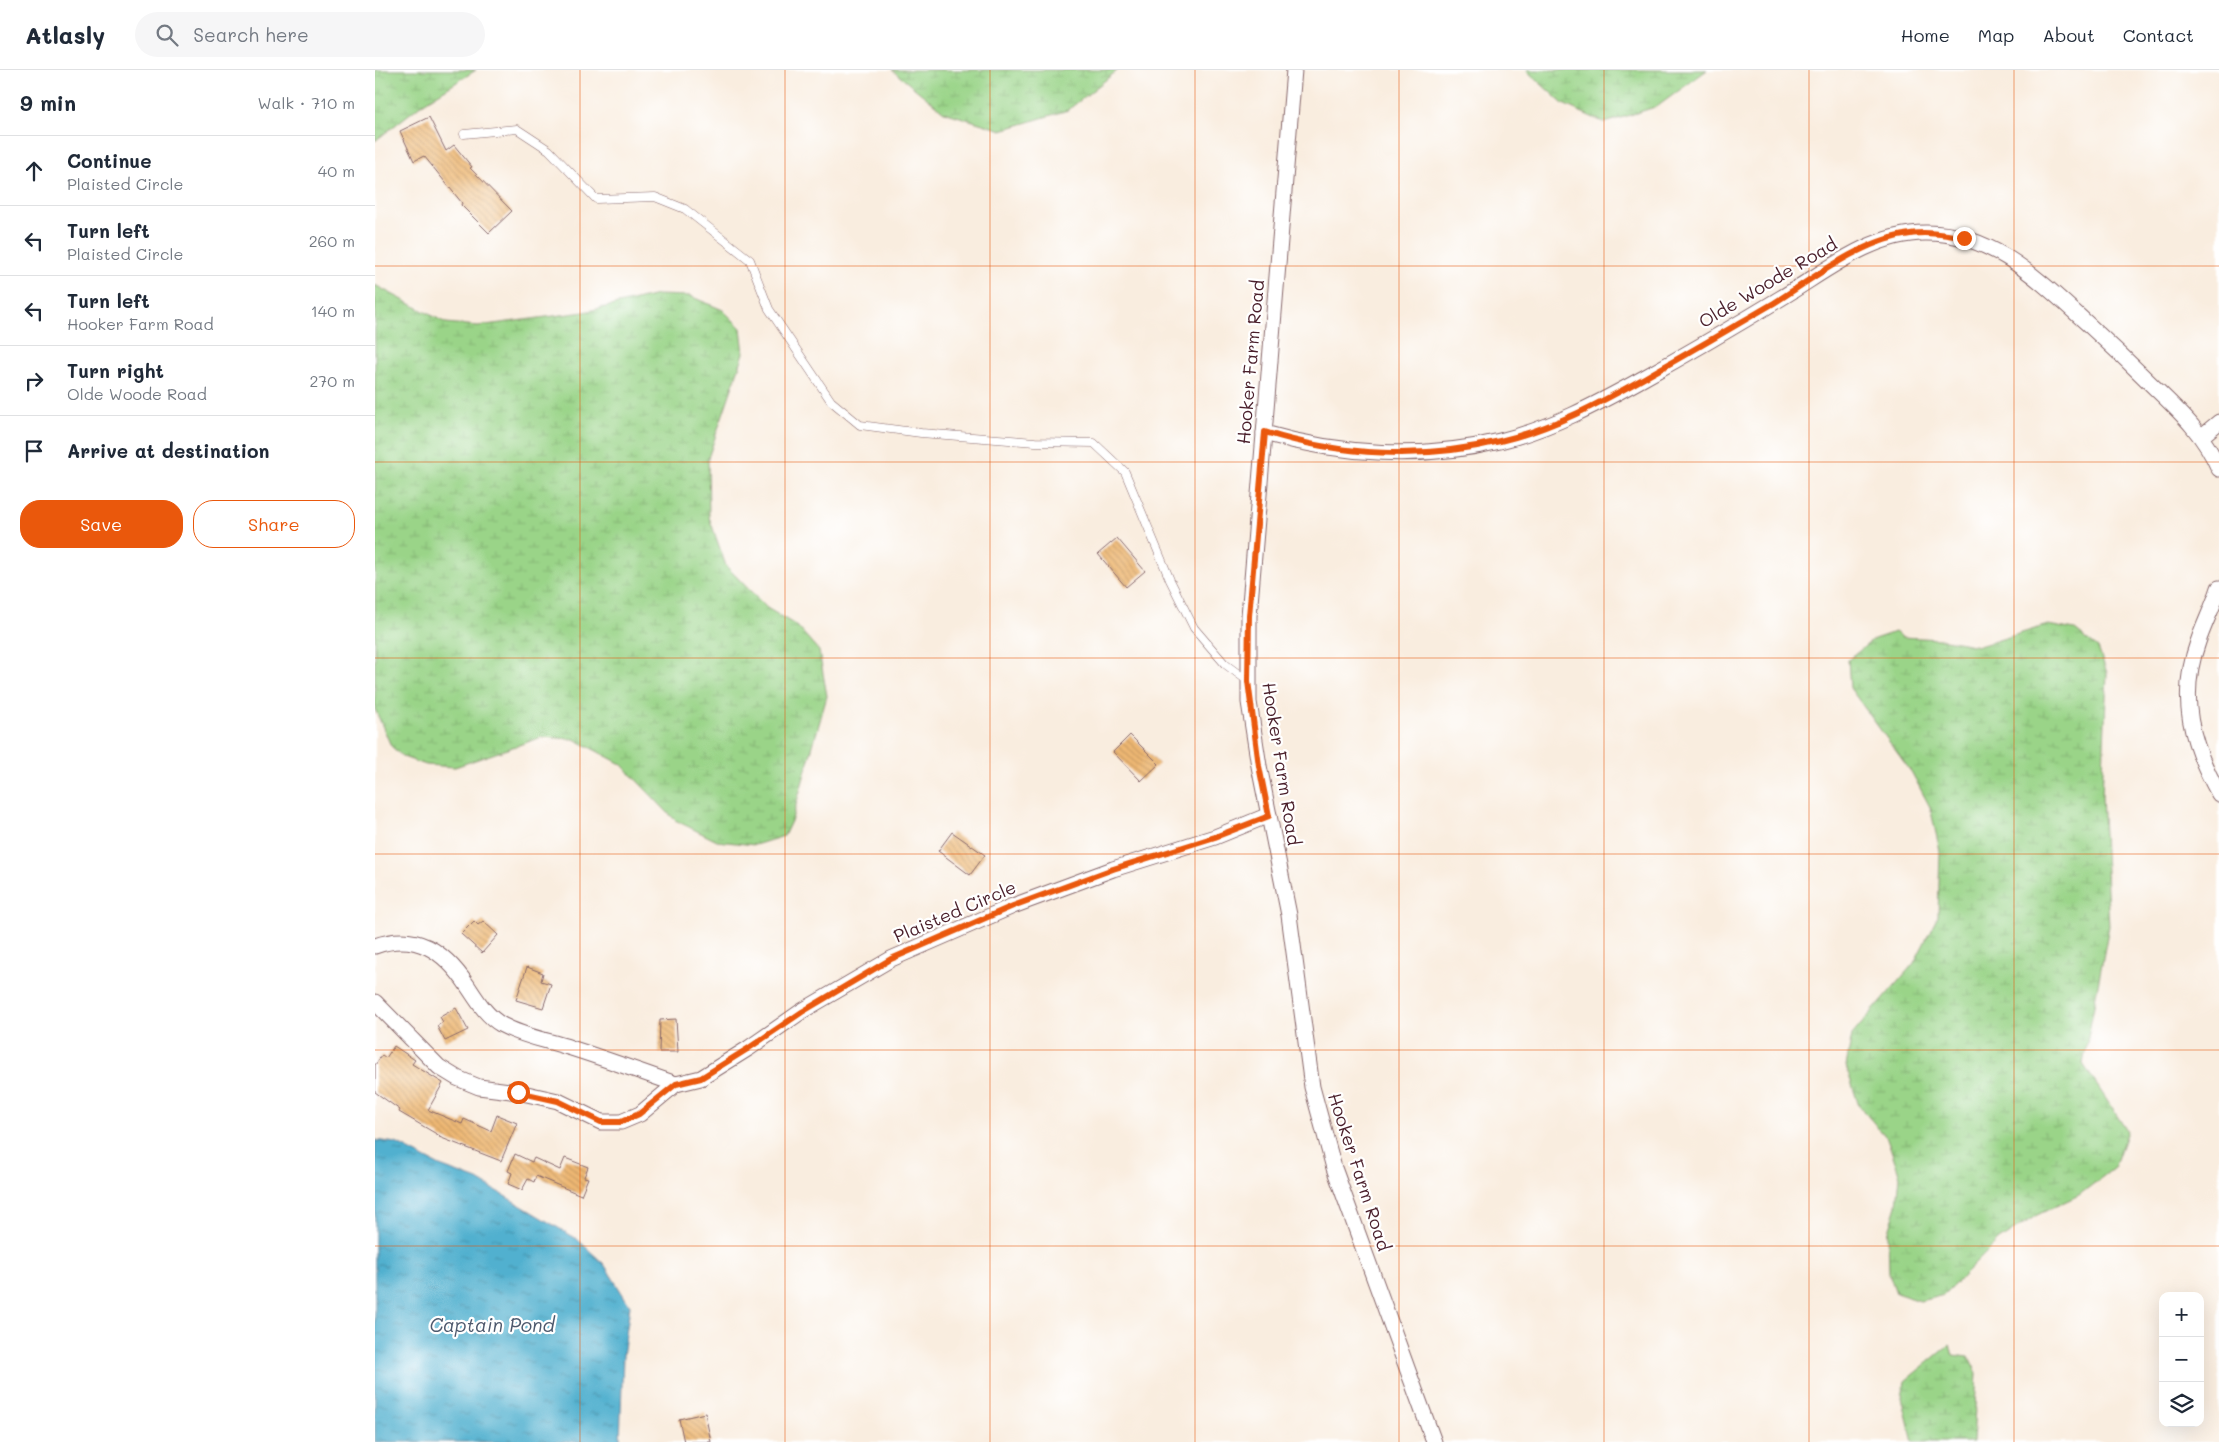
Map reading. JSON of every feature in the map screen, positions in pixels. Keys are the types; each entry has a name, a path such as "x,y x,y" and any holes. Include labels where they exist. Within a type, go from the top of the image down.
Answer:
{"street":[{"name":"Hooker Farm Road","path":"1295,70 1289,116 1249,616 1248,681 1259,766 1289,915 1312,1087 1322,1128 1350,1213 1434,1442"},
{"name":"Olde Woode Road","path":"1265,432 1290,440 1373,453 1416,453 1458,449 1501,441 1542,428 1619,392 1710,340 1856,252 1904,235 1925,233 1969,239 2007,257 2025,269 2121,354 2201,436 2219,469"},
{"path":"2201,436 2219,422"},
{"path":"2219,588 2193,660 2188,699 2191,728 2196,748 2204,768 2219,794"},
{"name":"Plaisted Circle","path":"375,1002 439,1066 457,1078 479,1087 518,1092 558,1101 601,1122 621,1122 639,1114 676,1084 701,1078 802,1012 891,959 1013,906 1113,869 1215,837 1269,816"},
{"path":"375,946 392,940 413,942 436,950 466,982 483,1009 500,1024 525,1036 569,1047 676,1084"}],"lane":[{"path":"464,134 517,129 549,150 596,199 655,197 685,209 750,260 769,309 831,401 860,424 921,433 1016,441 1094,443 1125,472 1170,580 1194,628 1225,664 1248,681"}],"green space":[{"path":"375,70 476,70 422,104 375,141"},
{"path":"892,70 1118,70 1068,110 1002,130 944,112"},
{"path":"1526,70 1707,70 1658,106 1605,123 1563,104"},
{"path":"375,285 446,323 478,326 584,312 657,295 690,296 723,310 741,328 744,353 708,458 709,517 726,566 767,608 797,626 819,651 827,696 792,819 784,836 755,845 717,841 675,820 621,764 574,739 542,737 455,767 426,765 403,757 391,746 375,709"},
{"path":"2048,625 2075,630 2098,648 2107,673 2102,797 2109,926 2083,1064 2127,1131 2114,1168 2079,1195 2037,1215 1999,1240 1944,1295 1920,1301 1896,1293 1889,1273 1888,1234 1897,1205 1900,1176 1887,1138 1859,1106 1846,1066 1852,1035 1914,963 1938,916 1940,851 1930,807 1912,773 1850,688 1848,660 1874,639 1895,632 1902,637 1940,639 1979,646"},
{"path":"1950,1344 1953,1355 1969,1357 1977,1373 1973,1442 1913,1442 1902,1397 1905,1381"}],"water":[{"name":"Captain Pond","path":"375,1140 396,1143 440,1166 478,1180 577,1239 604,1264 630,1306 623,1356 620,1442 375,1442"}],"building":[{"path":"429,117 446,151 454,145 472,167 470,168 512,211 489,233 461,205 462,203 424,156 414,161 400,131"},
{"path":"1117,538 1145,571 1126,587 1098,554"},
{"path":"1130,735 1159,764 1141,781 1113,752"},
{"path":"952,832 985,855 970,875 938,851"},
{"path":"474,921 478,925 483,921 498,935 482,953 461,934"},
{"path":"527,967 543,973 541,981 551,984 543,1008 516,1000"},
{"path":"456,1008 468,1030 445,1041 437,1026 443,1022 440,1017"},
{"path":"676,1019 678,1052 659,1052 660,1020"},
{"path":"394,1046 415,1060 412,1064 443,1083 428,1110 462,1124 464,1119 491,1131 497,1115 517,1123 501,1161 439,1137 399,1112 400,1110 375,1092 375,1065 382,1055 386,1058"},
{"path":"515,1154 532,1162 534,1158 560,1170 565,1158 588,1167 584,1177 588,1178 581,1195 536,1176 534,1182 528,1179 522,1190 508,1184 512,1173 508,1171"},
{"path":"705,1413 711,1442 684,1442 679,1419"}],"route":[{"path":"518,1092 558,1101 601,1122 621,1122 639,1114 676,1084 701,1078 802,1012 891,959 1013,906 1113,869 1215,837 1269,816 1249,702 1248,681 1249,616 1265,432 1290,440 1373,453 1416,453 1458,449 1501,441 1542,428 1619,392 1694,350 1856,252 1904,235 1925,233 1947,234 1964,238"}]}
